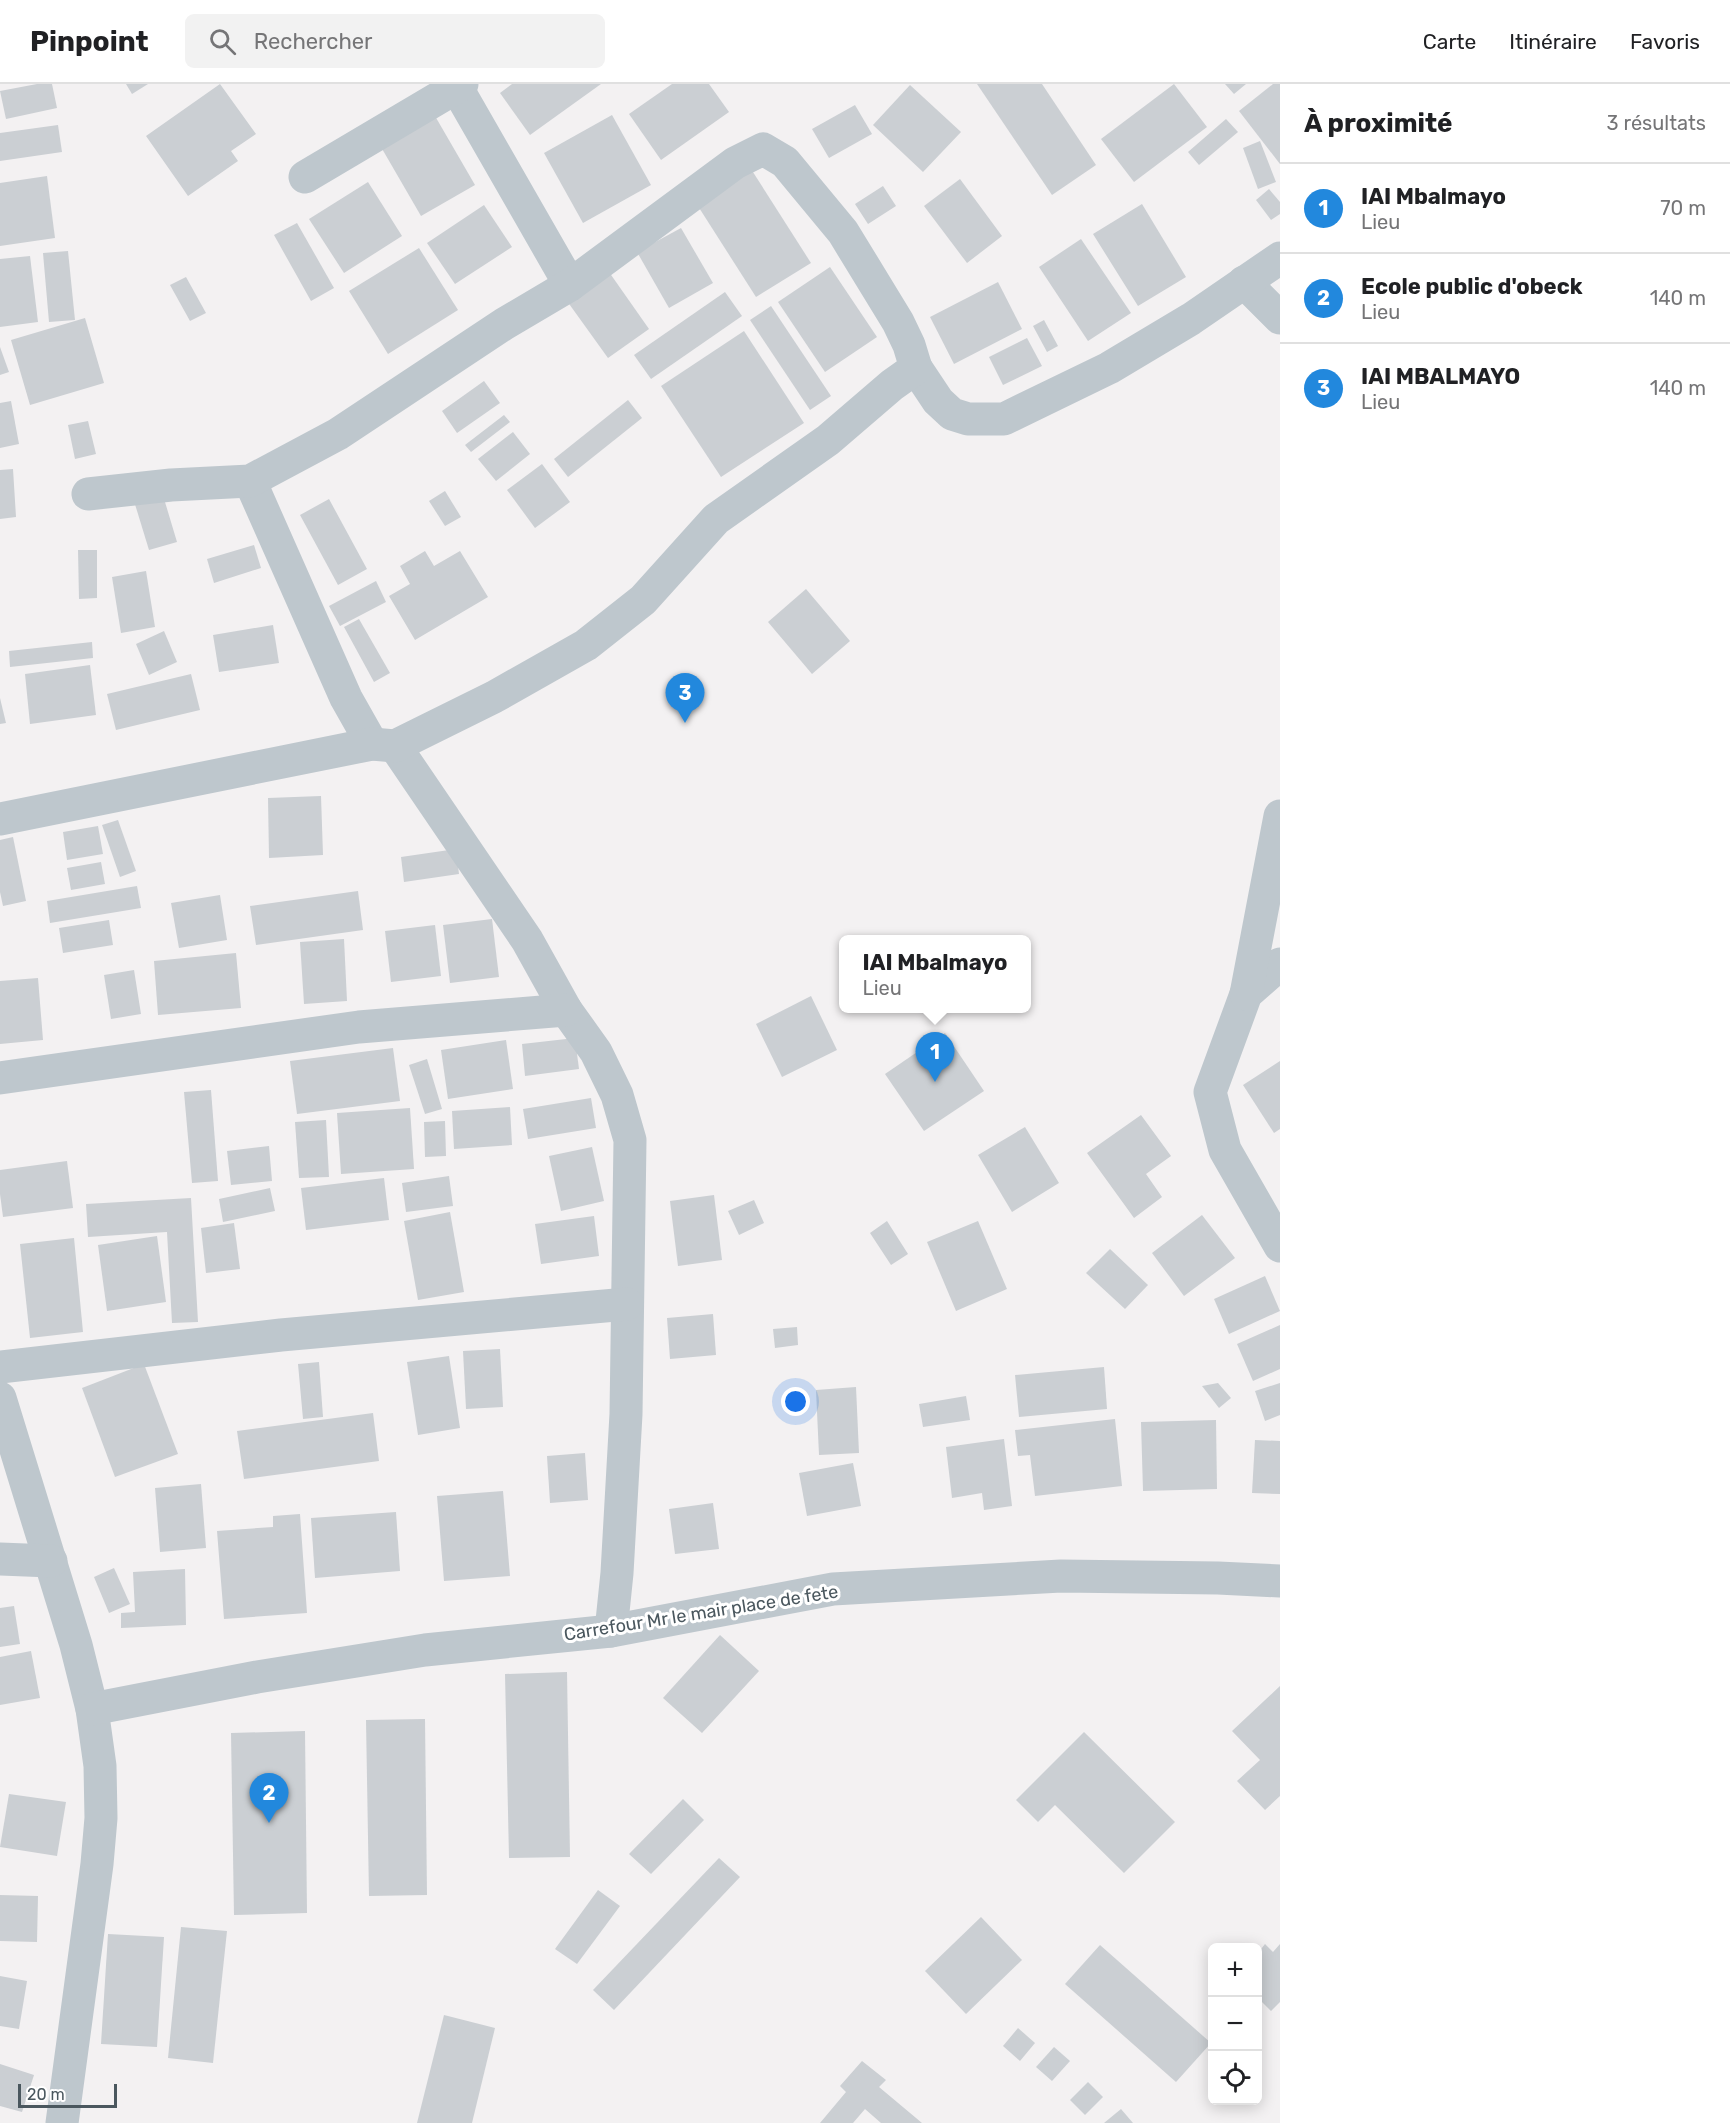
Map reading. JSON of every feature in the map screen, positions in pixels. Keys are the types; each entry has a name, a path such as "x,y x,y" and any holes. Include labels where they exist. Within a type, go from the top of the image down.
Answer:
{"street":[{"path":"305,177 459,86 570,285"},
{"path":"88,494 171,484 250,481 338,434 504,324 570,285 735,163 763,148 785,162 843,232 898,322 909,345 916,368 938,401 952,414 968,419 1004,419 1109,368 1191,319 1280,258"},
{"path":"1244,282 1280,318"},
{"path":"0,819 383,745 494,697 586,645 643,600 716,519 828,440 892,385 916,368"},
{"path":"250,481 346,698 527,940 566,1010 596,1052 617,1095 630,1140 626,1414 617,1573 611,1631"},
{"path":"1280,816 1246,994 1210,1092 1225,1150 1280,1246"},
{"path":"1246,994 1280,964"},
{"path":"0,1078 359,1027 566,1010"},
{"path":"0,1367 281,1335 627,1304"},
{"path":"0,1398 51,1561 92,1709 100,1766 101,1818 93,1898 62,2123"},
{"path":"0,1559 51,1561"},
{"name":"Carrefour Mr le mair place de fete","path":"92,1709 257,1677 425,1650 611,1631 833,1589 1061,1576 1280,1581"}],"building":[{"path":"37,84 52,84 57,108 6,119 0,91"},
{"path":"126,84 148,84 132,94"},
{"path":"220,84 256,134 231,151 238,161 188,196 146,136"},
{"path":"512,84 601,84 530,135 500,93"},
{"path":"672,84 709,84 729,112 661,160 629,114"},
{"path":"977,84 1042,84 1096,165 1052,195"},
{"path":"1174,84 1207,127 1134,182 1101,139"},
{"path":"1225,84 1246,84 1234,94"},
{"path":"1273,84 1280,84 1280,164 1239,111"},
{"path":"910,85 961,132 923,172 873,125"},
{"path":"855,105 872,134 829,158 812,129"},
{"path":"612,115 651,185 583,223 544,153"},
{"path":"435,116 475,185 421,216 381,147"},
{"path":"1226,119 1238,132 1199,165 1188,152"},
{"path":"58,125 62,152 0,161 0,133"},
{"path":"1260,141 1276,182 1258,189 1243,148"},
{"path":"751,169 811,263 756,297 696,203"},
{"path":"47,176 55,238 0,246 0,183"},
{"path":"960,179 1002,236 967,263 924,206"},
{"path":"368,182 402,236 344,273 309,219"},
{"path":"883,186 896,206 868,224 855,204"},
{"path":"1269,189 1280,202 1280,214 1271,220 1256,200"},
{"path":"1142,204 1186,277 1138,306 1093,234"},
{"path":"484,205 512,247 455,284 427,243"},
{"path":"297,223 334,288 311,301 274,235"},
{"path":"681,228 713,283 669,308 637,252"},
{"path":"1081,239 1131,313 1088,341 1039,267"},
{"path":"419,248 458,310 388,354 349,291"},
{"path":"68,251 75,320 49,322 43,253"},
{"path":"30,256 38,322 0,327 0,259"},
{"path":"830,267 877,337 825,372 778,302"},
{"path":"609,272 649,329 608,358 567,301"},
{"path":"186,277 206,313 190,321 170,285"},
{"path":"998,282 1022,329 954,364 930,317"},
{"path":"725,292 742,316 651,379 634,355"},
{"path":"771,306 831,396 810,410 750,320"},
{"path":"85,318 104,383 30,405 11,340"},
{"path":"1044,320 1058,346 1047,352 1033,326"},
{"path":"744,331 804,423 721,477 661,386"},
{"path":"1027,338 1042,366 1003,385 989,357"},
{"path":"0,347 9,372 0,375"},
{"path":"484,381 500,403 457,433 442,411"},
{"path":"628,400 642,418 568,477 554,459"},
{"path":"11,401 19,444 0,448 0,403"},
{"path":"504,415 510,422 471,452 465,445"},
{"path":"88,421 96,454 75,459 68,425"},
{"path":"513,432 530,454 496,481 478,459"},
{"path":"542,464 570,502 535,528 507,490"},
{"path":"13,469 16,517 0,519 0,470"},
{"path":"445,491 461,517 445,526 429,501"},
{"path":"162,492 177,542 149,550 134,501"},
{"path":"329,499 367,569 338,585 300,515"},
{"path":"254,545 261,568 214,583 207,559"},
{"path":"78,550 97,550 97,598 79,599"},
{"path":"425,551 434,566 460,551 488,597 415,640 389,596 410,584 400,566"},
{"path":"146,571 155,627 121,633 112,577"},
{"path":"376,581 386,602 340,626 329,606"},
{"path":"806,589 850,641 812,674 768,622"},
{"path":"359,619 390,673 374,682 344,627"},
{"path":"273,625 279,663 219,672 213,635"},
{"path":"164,631 177,662 149,675 136,644"},
{"path":"92,642 93,658 10,667 9,651"},
{"path":"90,665 96,715 30,724 25,674"},
{"path":"191,674 200,710 116,730 107,694"},
{"path":"0,698 6,723 0,724"},
{"path":"321,796 323,855 269,858 268,798"},
{"path":"118,820 136,871 120,877 102,825"},
{"path":"98,826 103,854 67,860 63,832"},
{"path":"13,837 26,901 3,906 0,892 0,840"},
{"path":"456,849 459,874 404,882 401,857"},
{"path":"101,862 105,884 71,890 67,868"},
{"path":"137,886 141,908 50,923 47,901"},
{"path":"358,891 363,930 256,945 250,906"},
{"path":"220,895 227,940 179,948 171,903"},
{"path":"492,919 499,977 450,983 443,925"},
{"path":"109,920 113,945 63,953 59,928"},
{"path":"435,925 441,976 391,982 385,931"},
{"path":"344,939 347,1001 304,1004 300,942"},
{"path":"236,953 241,1008 158,1015 154,961"},
{"path":"134,970 141,1014 111,1019 104,975"},
{"path":"38,978 43,1040 0,1044 0,981"},
{"path":"811,996 837,1050 782,1077 756,1024"},
{"path":"945,1033 984,1091 924,1131 885,1074"},
{"path":"575,1038 579,1069 525,1076 522,1044"},
{"path":"506,1040 513,1089 448,1099 441,1050"},
{"path":"393,1048 400,1101 297,1114 290,1061"},
{"path":"427,1059 442,1109 425,1114 409,1065"},
{"path":"1280,1061 1280,1129 1274,1133 1243,1085"},
{"path":"211,1090 218,1181 192,1183 184,1092"},
{"path":"591,1098 596,1128 528,1139 523,1109"},
{"path":"510,1107 512,1145 454,1149 452,1111"},
{"path":"410,1108 414,1169 341,1174 337,1113"},
{"path":"1141,1115 1171,1156 1146,1174 1162,1197 1134,1218 1087,1153"},
{"path":"326,1120 329,1177 299,1178 295,1122"},
{"path":"445,1121 446,1156 425,1157 424,1122"},
{"path":"1025,1127 1059,1183 1012,1212 978,1155"},
{"path":"269,1146 272,1181 231,1185 227,1151"},
{"path":"592,1147 604,1201 561,1211 549,1156"},
{"path":"67,1161 73,1208 3,1217 0,1170"},
{"path":"449,1176 453,1206 406,1212 402,1183"},
{"path":"384,1178 389,1220 306,1230 301,1188"},
{"path":"270,1188 275,1211 223,1222 219,1199"},
{"path":"714,1195 722,1260 678,1266 670,1201"},
{"path":"191,1198 198,1322 172,1323 167,1232 88,1237 86,1204"},
{"path":"754,1200 764,1223 739,1235 728,1211"},
{"path":"450,1212 464,1292 418,1300 404,1221"},
{"path":"1202,1215 1235,1258 1184,1296 1152,1253"},
{"path":"594,1216 599,1256 541,1264 535,1224"},
{"path":"887,1221 908,1254 891,1265 870,1233"},
{"path":"978,1221 1007,1289 956,1311 927,1242"},
{"path":"234,1223 240,1269 206,1273 201,1228"},
{"path":"157,1236 166,1302 107,1311 98,1245"},
{"path":"74,1238 83,1332 30,1338 20,1244"},
{"path":"1110,1249 1148,1285 1125,1309 1086,1273"},
{"path":"1265,1276 1280,1311 1229,1334 1214,1299"},
{"path":"713,1314 716,1355 670,1359 667,1318"},
{"path":"1280,1325 1280,1369 1253,1381 1237,1344"},
{"path":"797,1327 798,1345 775,1348 773,1329"},
{"path":"500,1349 503,1407 466,1409 463,1351"},
{"path":"449,1356 460,1428 418,1435 407,1362"},
{"path":"319,1362 323,1417 303,1419 298,1364"},
{"path":"144,1364 178,1454 115,1477 82,1388"},
{"path":"1104,1367 1107,1409 1019,1417 1015,1375"},
{"path":"1218,1383 1231,1398 1219,1408 1202,1386"},
{"path":"1280,1383 1280,1415 1265,1421 1255,1391"},
{"path":"856,1387 859,1453 819,1455 816,1390"},
{"path":"966,1396 970,1420 923,1427 919,1404"},
{"path":"373,1413 379,1461 244,1479 237,1431"},
{"path":"1115,1419 1122,1486 1035,1496 1030,1455 1018,1456 1015,1430"},
{"path":"1216,1420 1217,1489 1143,1491 1141,1422"},
{"path":"1004,1439 1012,1506 984,1510 982,1493 952,1498 946,1447"},
{"path":"1255,1440 1280,1441 1280,1494 1252,1493"},
{"path":"585,1453 588,1500 550,1503 547,1456"},
{"path":"853,1463 861,1506 807,1516 799,1473"},
{"path":"201,1484 206,1548 160,1552 155,1488"},
{"path":"503,1491 510,1576 444,1581 437,1496"},
{"path":"713,1503 719,1549 675,1554 669,1509"},
{"path":"396,1512 400,1571 315,1578 311,1518"},
{"path":"300,1514 307,1613 224,1619 217,1531 273,1527 273,1516"},
{"path":"114,1568 130,1604 109,1613 94,1577"},
{"path":"185,1569 186,1625 121,1628 121,1613 135,1612 133,1572"},
{"path":"14,1606 20,1644 0,1647 0,1608"},
{"path":"720,1635 759,1671 702,1733 663,1698"},
{"path":"31,1651 40,1698 0,1705 0,1657"},
{"path":"567,1672 570,1857 509,1858 505,1674"},
{"path":"1280,1686 1280,1796 1265,1810 1237,1781 1260,1760 1232,1731"},
{"path":"425,1719 427,1895 369,1896 366,1720"},
{"path":"305,1731 307,1913 234,1915 231,1733"},
{"path":"1084,1732 1175,1822 1124,1873 1055,1805 1038,1822 1016,1800"},
{"path":"9,1794 66,1802 57,1856 0,1847"},
{"path":"683,1799 704,1820 651,1874 629,1854"},
{"path":"719,1858 740,1877 614,2010 593,1990"},
{"path":"598,1890 620,1906 577,1964 555,1949"},
{"path":"0,1895 38,1896 37,1942 0,1941"},
{"path":"981,1917 1022,1960 966,2014 925,1971"},
{"path":"181,1927 227,1931 213,2063 168,2058"},
{"path":"108,1934 164,1937 157,2047 101,2044"},
{"path":"1265,1944 1273,1952 1280,1944 1280,2002 1271,2011 1262,2002 1262,1948"},
{"path":"1100,1945 1208,2040 1208,2046 1176,2082 1065,1984"},
{"path":"0,1976 27,1981 19,2029 0,2026"},
{"path":"444,2015 495,2028 472,2123 417,2123"},
{"path":"1018,2028 1035,2043 1020,2061 1003,2046"},
{"path":"1054,2047 1070,2061 1052,2081 1036,2067"},
{"path":"862,2061 886,2080 879,2087 922,2123 881,2123 865,2109 853,2123 820,2123 846,2092 840,2086"},
{"path":"0,2064 34,2075 22,2112 0,2106"},
{"path":"1088,2082 1103,2097 1085,2115 1070,2100"},
{"path":"1121,2109 1133,2123 1104,2123"}],"place":[{"name":"IAI MBALMAYO","path":"685,723"},
{"name":"IAI Mbalmayo","path":"935,1082"},
{"name":"Ecole public d'obeck","path":"269,1823"}]}
